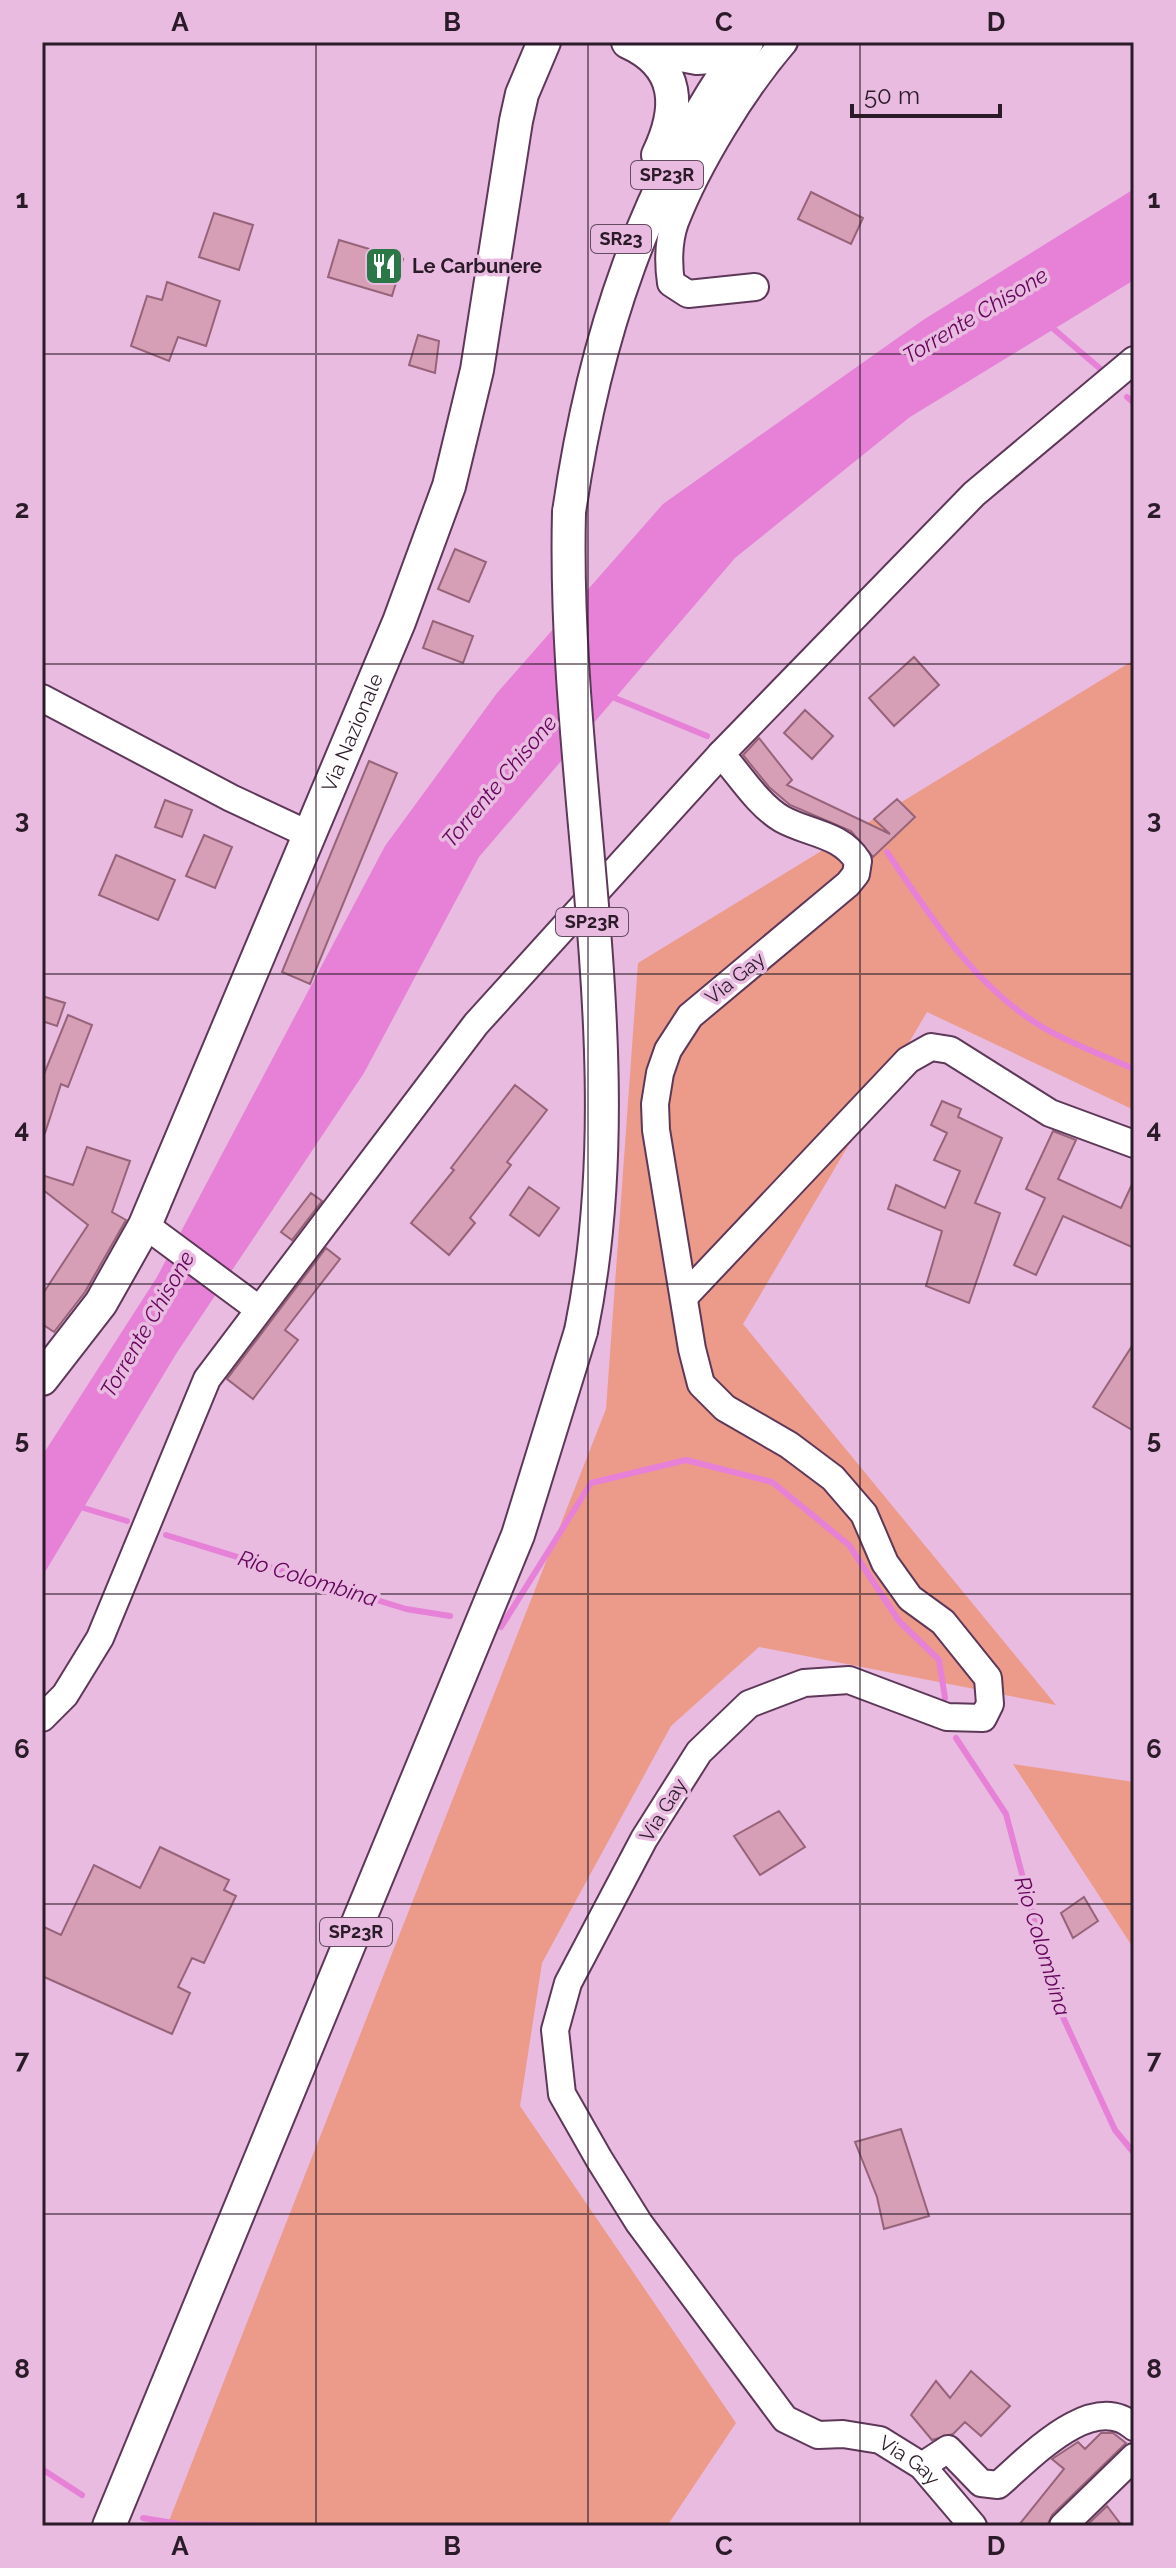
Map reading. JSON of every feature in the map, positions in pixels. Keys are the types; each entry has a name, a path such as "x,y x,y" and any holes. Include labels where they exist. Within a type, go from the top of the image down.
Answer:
{"main road":[{"name":"Via Nazionale","path":"42,1379 109,1290 145,1225 399,622 449,486 477,370 516,121 522,94 544,42"},
{"path":"633,44 697,58 742,49"},
{"name":"SR23","path":"578,447 573,404 591,321 633,209 673,118 674,103 664,71 633,44"},
{"name":"SP23R","path":"109,2526 512,1550 581,1331 591,1280 601,1168 602,1056 573,671 569,512 593,374 626,266 666,177 742,49"}],"street":[{"path":"755,287 688,294 671,283 668,258 674,223 715,145 784,42"},
{"path":"42,1718 65,1695 100,1638 131,1568 189,1416 207,1379 257,1308 476,1024 721,754 974,494 1134,360"},
{"path":"42,698 231,798 310,835"},
{"name":"Via Gay","path":"721,754 772,812 783,820 841,842 858,861 856,874 848,884 690,1016 668,1050 660,1073 656,1130 701,1384 725,1408 789,1445 833,1478 864,1514 885,1563 910,1598 943,1622 988,1678 990,1704 983,1718 947,1717 849,1680 804,1683 749,1704 699,1752 644,1839 568,1983 555,2030 562,2094 639,2223 785,2419 818,2435 843,2434 880,2440 922,2466 973,2526"},
{"path":"684,1297 908,1060 931,1047 950,1050 1050,1113 1134,1144"},
{"path":"145,1225 257,1308"},
{"path":"922,2466 948,2449 981,2483 998,2485 1072,2424 1105,2415 1134,2427"},
{"path":"1063,2526 1134,2457"}],"shaded area":[{"path":"1134,660 1134,1110 927,1012 743,1324 1056,1705 759,1647 671,1726 542,1963 520,2106 736,2423 667,2526 167,2526 606,1409 638,963"},
{"path":"1013,1764 1134,1782 1134,1949"}],"water":[{"name":"Torrente Chisone","path":"1134,189 1134,280 910,417 735,558 479,857 364,1073 176,1354 42,1577 42,1456 157,1277 385,846 497,693 663,504 923,320"}],"building":[{"path":"811,192 863,218 851,244 798,219"},
{"path":"214,213 253,225 239,270 199,257"},
{"path":"339,240 403,259 392,296 328,277"},
{"path":"167,282 220,301 206,346 178,337 169,361 131,346 147,296 162,300"},
{"path":"418,335 439,341 435,373 409,365"},
{"path":"455,549 486,562 469,602 438,589"},
{"path":"433,621 473,636 463,663 423,648"},
{"path":"914,657 939,685 894,726 869,698"},
{"path":"805,710 833,736 812,759 784,733"},
{"path":"759,738 792,780 787,785 890,834 874,819 897,799 915,817 873,857 851,831 790,805 769,787 743,755"},
{"path":"369,761 397,773 310,984 282,972"},
{"path":"165,800 192,810 182,837 155,827"},
{"path":"204,835 232,847 215,888 186,876"},
{"path":"116,855 175,880 158,920 99,895"},
{"path":"42,996 65,1003 57,1026 42,1021"},
{"path":"68,1015 92,1025 68,1087 61,1084 45,1133 42,1132 42,1079"},
{"path":"515,1085 547,1110 507,1162 511,1165 470,1218 475,1223 449,1255 411,1223 454,1170 451,1168"},
{"path":"942,1101 961,1109 958,1117 1002,1138 975,1203 1000,1213 969,1303 926,1286 942,1231 888,1209 896,1185 945,1208 960,1171 934,1160 947,1133 931,1125"},
{"path":"1053,1131 1076,1140 1058,1179 1121,1208 1134,1180 1134,1248 1063,1216 1036,1275 1014,1265 1045,1198 1026,1189"},
{"path":"87,1147 130,1161 112,1212 126,1220 85,1292 54,1332 42,1324 42,1295 88,1225 42,1189 42,1175 73,1185"},
{"path":"529,1187 559,1208 539,1236 510,1215"},
{"path":"311,1193 322,1201 292,1240 281,1232"},
{"path":"326,1248 340,1259 285,1330 298,1340 253,1399 227,1379"},
{"path":"1134,1343 1134,1431 1093,1407"},
{"path":"779,1811 805,1847 760,1875 734,1836"},
{"path":"160,1847 229,1880 224,1890 236,1896 204,1963 192,1958 178,1987 190,1993 172,2034 42,1976 42,1926 61,1935 94,1865 140,1888"},
{"path":"1084,1897 1098,1921 1073,1938 1061,1913"},
{"path":"901,2129 929,2216 884,2229 877,2197 855,2142"},
{"path":"971,2371 1010,2406 981,2436 965,2422 953,2434 932,2440 911,2415 936,2381 950,2398"},
{"path":"1101,2433 1113,2433 1126,2443 1052,2515 1047,2526 1018,2526 1064,2469 1052,2459 1078,2442 1085,2449"},
{"path":"1107,2506 1122,2526 1086,2526"}],"waterway":[{"path":"1049,325 1104,372"},
{"path":"1127,397 1134,403"},
{"path":"610,696 707,736"},
{"path":"887,852 954,947 993,990 1039,1025 1134,1069"},
{"name":"Rio Colombina","path":"501,1627 591,1483 686,1460 772,1482 849,1545 899,1621 939,1660 945,1698"},
{"name":"Rio Colombina","path":"77,1506 127,1521"},
{"name":"Rio Colombina","path":"166,1535 406,1609 450,1616"},
{"name":"Rio Colombina","path":"956,1738 1006,1814 1056,2002 1115,2130 1134,2153"},
{"path":"42,2469 82,2495"},
{"path":"143,2518 179,2524 286,2526"}],"place":[{"name":"Le Carbunere","path":"384,266"}]}
